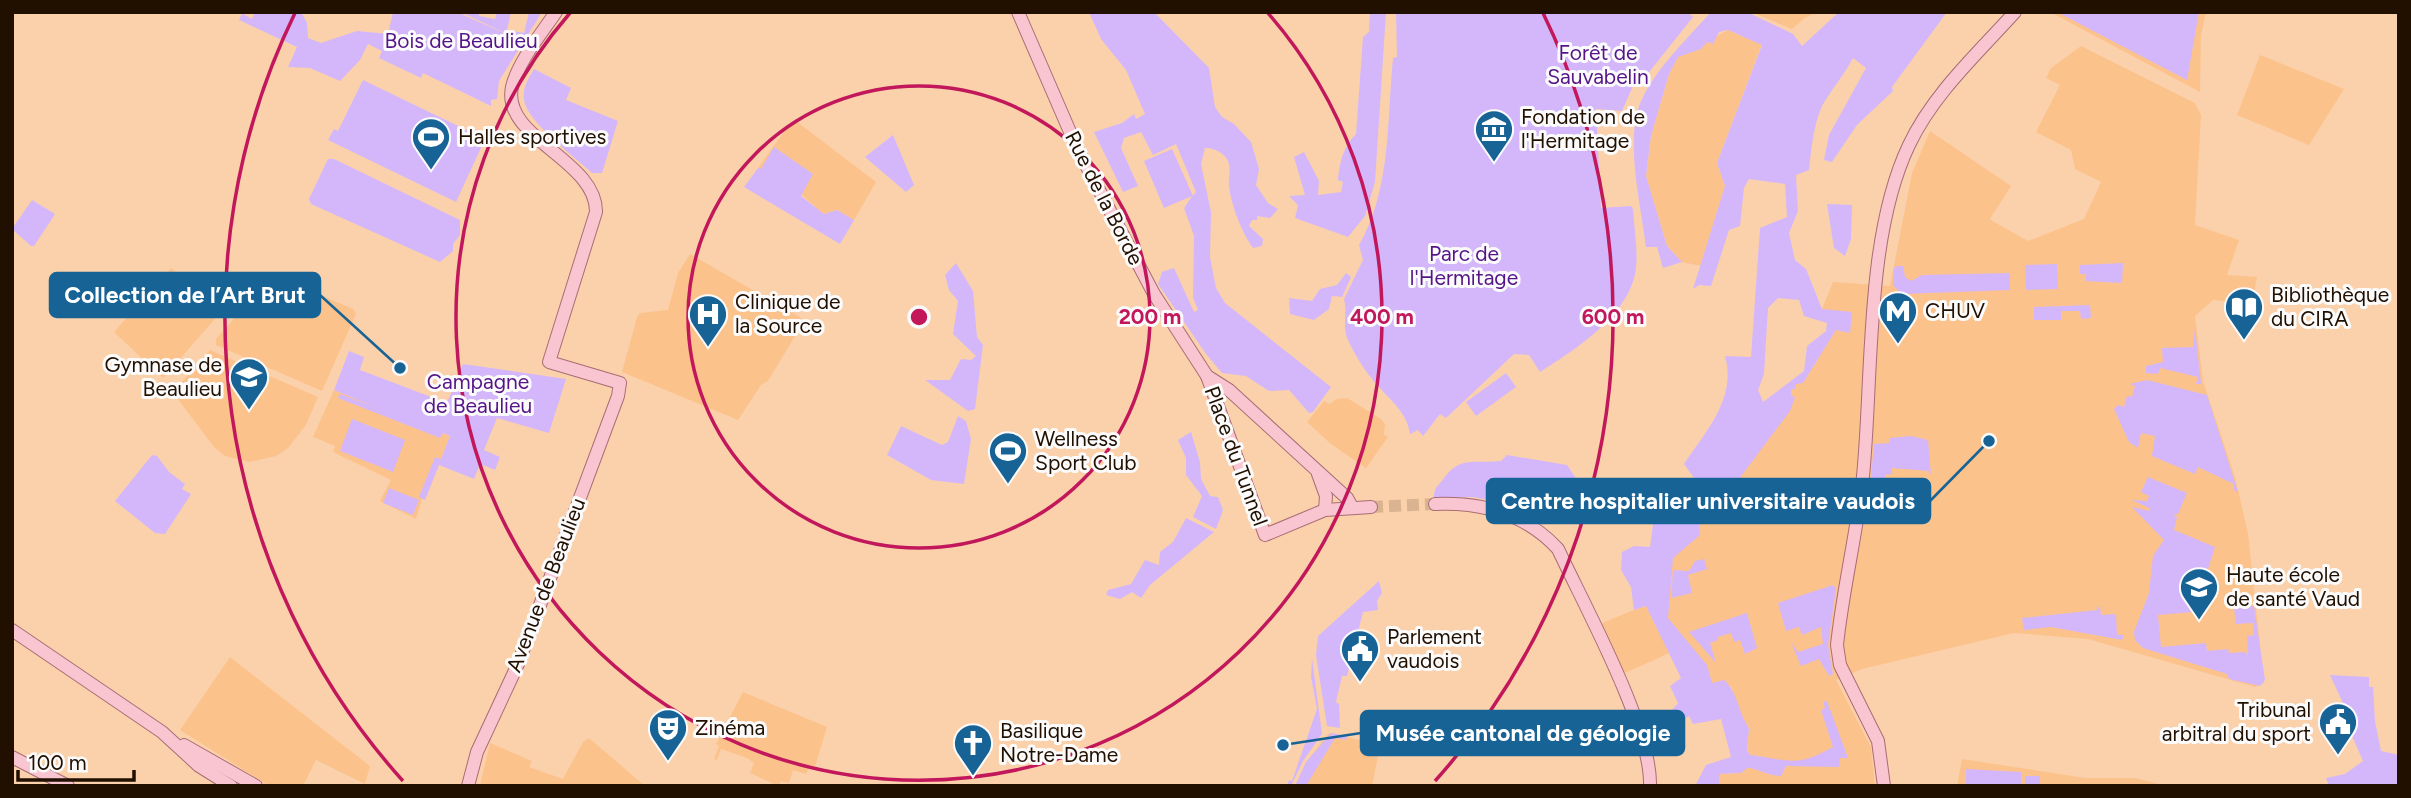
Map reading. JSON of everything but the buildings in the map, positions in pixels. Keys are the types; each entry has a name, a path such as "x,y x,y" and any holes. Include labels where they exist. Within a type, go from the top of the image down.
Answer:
{"main road":[{"name":"Avenue de Beaulieu","path":"468,786 481,741 518,664 618,396 620,383 550,362 593,223 596,200 590,186 523,124 512,102 512,87 517,74 556,12"},
{"name":"Rue de la Borde","path":"1018,12 1082,158 1154,294 1207,376"},
{"path":"1884,786 1878,741 1840,665 1837,645 1863,478 1875,301 1885,229 1896,180 1908,148 1937,99 2014,12"},
{"name":"Place du Tunnel","path":"1207,376 1229,390 1347,498 1352,507"},
{"name":"Place du Tunnel","path":"1207,376 1265,535 1325,510 1371,507"},
{"path":"1318,474 1326,496 1325,510"},
{"path":"1435,504 1476,505 1508,513 1546,535 1558,549 1630,707 1647,754 1650,786"},
{"path":"12,631 243,786"},
{"path":"174,741 199,766 231,786"},
{"path":"174,741 208,757 256,786"},
{"path":"12,757 68,786"}],"shaded area":[{"path":"1751,12 1817,12 1792,29"},
{"path":"2050,12 2206,12 2201,35 2200,92"},
{"path":"1728,30 1762,44 1717,163 1725,186 1701,266 1682,262 1667,246 1646,176 1651,136 1669,74 1677,57"},
{"path":"2081,46 2195,103 2201,115 2195,225 2239,240 2227,275 2257,277 2253,299 2245,303 2213,300 2195,316 2203,381 2235,477 2248,533 2264,683 2255,687 2088,639 2014,633 1862,669 1836,680 1871,747 1875,786 1719,786 1720,774 1741,773 1746,768 1749,728 1741,717 1731,686 1712,683 1674,651 1625,673 1600,624 1665,597 1668,561 1795,383 1803,383 1836,329 1850,333 1822,309 1833,282 1890,286 1912,173 1930,131 2011,186 1990,219 1994,222 2028,241 2084,219 2101,182 2075,169 2071,150 2036,132 2060,85 2046,78 2051,68"},
{"path":"2260,55 2344,89 2309,145 2237,115"},
{"path":"796,121 876,182 854,220 837,210 823,214 801,194 758,168 791,122"},
{"name":"Clinique de la Source","path":"690,254 800,317 803,323 768,381 761,385 738,420 622,372 637,317 640,313 668,310 678,273"},
{"path":"171,268 222,311 163,378 114,332"},
{"path":"276,276 353,309 356,314 322,391 216,345 216,339 271,277"},
{"name":"Gymnase de Beaulieu","path":"210,350 318,397 306,425 288,448 276,456 249,462 225,456 214,447 174,394"},
{"path":"334,390 450,436 416,519 380,501 391,480 333,452 335,446 313,437"},
{"path":"1347,398 1385,424 1384,435 1388,437 1366,468 1331,444 1307,422 1324,401 1330,404 1336,399"},
{"path":"230,657 370,766 365,784 316,760 303,786 269,786 180,730"},
{"path":"743,692 827,727 814,770 809,768 806,774 793,770 789,783 781,781 778,786 750,773 754,763 747,758 721,749 717,760 714,759 719,746 716,744"},
{"path":"1329,733 1364,741 1365,738 1380,746 1372,786 1295,786 1306,762"},
{"path":"589,738 645,786 480,786 490,743 532,761 529,767 563,779 583,742"},
{"path":"1962,759 2085,778 2135,778 2166,786 1957,786"}],"green space":[{"name":"Bois de Beaulieu","path":"255,12 301,12 307,23 308,38 321,43 357,31 388,34 393,12 457,12 517,39 461,12 479,12 479,16 495,19 497,12 511,12 507,30 524,33 529,12 542,12 499,81 497,99 491,100 491,106 423,73 421,78 379,58 382,51 368,44 360,60 340,81 310,68 288,67 297,47 239,20 242,13 252,19"},
{"path":"1089,12 1154,12 1209,68 1215,107 1222,117 1234,124 1251,142 1259,169 1256,185 1268,203 1278,209 1270,218 1257,216 1257,220 1252,220 1249,226 1263,239 1262,246 1253,248 1245,235 1230,194 1229,166 1225,157 1214,149 1205,148 1201,164 1211,212 1210,257 1216,288 1225,303 1331,387 1313,412 1309,413 1289,390 1269,391 1246,376 1222,373 1158,284 1162,272 1174,268 1194,312 1198,310 1193,298 1194,236 1184,208 1192,196 1164,208 1144,161 1172,149 1193,196 1196,192 1176,144 1153,155 1141,132 1124,138 1121,148 1138,186 1123,192 1094,132 1122,123 1134,114 1136,119 1145,114 1126,70 1101,39"},
{"path":"1370,12 1386,12 1375,182 1365,216 1348,237 1295,218 1298,205 1289,196 1305,195 1294,157 1304,152 1319,181 1318,195 1341,192 1343,182 1338,180 1341,161 1348,143 1356,134 1363,37 1369,32"},
{"name":"Parc de l'Hermitage","path":"1396,12 1688,12 1693,17 1646,76 1639,72 1622,111 1596,109 1601,208 1631,206 1633,209 1636,268 1624,301 1584,342 1540,372 1529,355 1514,354 1446,418 1440,414 1423,436 1418,430 1410,434 1403,414 1359,360 1345,326 1344,299 1363,260 1359,245 1377,201 1386,154 1393,58 1397,57"},
{"path":"1711,12 1747,12 1793,34 1802,46 1839,12 1947,12 1892,87 1893,91 1857,125 1832,162 1824,160 1829,135 1866,68 1853,58 1822,106 1814,131 1809,170 1796,175 1798,211 1789,233 1795,260 1806,269 1822,309 1852,312 1850,333 1836,330 1803,383 1796,384 1795,389 1791,389 1791,396 1795,397 1790,411 1736,483 1726,509 1716,518 1699,525 1700,535 1673,558 1668,618 1707,665 1712,683 1724,680 1732,690 1749,728 1747,750 1750,755 1793,761 1810,758 1833,747 1821,710 1825,708 1823,702 1827,701 1848,758 1840,758 1839,767 1786,766 1781,776 1747,768 1741,773 1720,774 1719,786 1695,786 1706,765 1731,757 1721,719 1693,724 1689,716 1680,721 1674,718 1672,710 1678,703 1670,686 1681,678 1646,606 1634,610 1631,587 1621,570 1622,552 1634,546 1650,547 1653,524 1663,522 1699,485 1684,464 1710,426 1723,400 1728,371 1725,356 1751,357 1760,228 1787,217 1785,184 1749,179 1744,188 1740,226 1729,230 1711,286 1699,285 1693,289 1725,186 1717,163 1762,45 1728,30 1719,32 1713,44 1707,42 1701,49 1678,57 1669,74 1651,136 1646,176 1667,246 1682,262 1663,268 1657,247 1646,247 1635,170 1634,130 1637,112 1657,74","holes":["1778,298 1799,300 1804,316 1827,323 1826,331 1807,346 1804,371 1763,402 1758,390 1764,374 1768,308"]},
{"path":"2057,12 2199,12 2187,80"},
{"path":"534,69 571,88 566,100 618,121 602,173 592,173 542,129 527,109 524,92"},
{"name":"Halles sportives","path":"363,80 485,139 456,202 328,140 334,129 338,131"},
{"path":"893,135 914,185 906,192 865,157"},
{"path":"774,147 813,174 801,196 824,214 837,210 854,220 840,244 744,187 758,168 761,169"},
{"path":"328,159 334,159 460,220 460,235 453,244 453,251 440,262 311,204 309,199"},
{"path":"32,200 55,214 34,246 12,229"},
{"path":"1827,204 1852,205 1851,239 1845,256 1834,248"},
{"path":"956,263 973,291 977,337 983,345 975,409 968,411 925,380 950,380 961,359 971,360 976,356 953,334 958,301 949,290 945,275"},
{"path":"2123,263 2122,283 2086,281 2086,274 2080,274 2080,265"},
{"path":"2057,264 2058,289 2026,290 2025,265"},
{"path":"1903,266 1905,277 1911,281 1922,275 2010,273 2010,290 1902,294 1893,285 1894,268"},
{"path":"1346,273 1351,277 1342,297 1332,296 1329,309 1314,320 1290,314 1289,298 1312,301 1320,289 1337,285"},
{"path":"2090,305 2091,318 2081,319 2080,311 2061,311 2061,320 2034,320 2034,307"},
{"path":"2195,328 2201,384 2196,384 2198,377 2160,368 2158,374 2146,373 2146,366 2163,362 2162,348 2193,347"},
{"name":"Campagne de Beaulieu","path":"349,351 364,357 360,370 447,403 463,364 566,379 549,433 497,418 484,450 500,457 495,470 480,464 474,479 439,465 425,500 419,497 435,457 441,459 450,436 443,433 440,438 338,398 340,394 375,407 334,390"},
{"path":"1506,373 1516,387 1476,416 1466,402"},
{"path":"2147,380 2207,395 2238,492 2233,490 2234,484 2198,467 2195,474 2152,456 2155,436 2141,433 2138,448 2129,442 2114,409 2118,405 2124,407 2127,396 2132,397 2135,386 2130,384"},
{"path":"958,416 966,421 971,439 964,484 931,480 887,455 901,426 942,445 948,442"},
{"path":"352,419 405,440 393,472 340,451"},
{"path":"1191,432 1200,462 1201,479 1210,496 1218,497 1223,510 1216,529 1193,517 1202,496 1186,475 1186,458 1178,440"},
{"path":"1911,436 1928,440 1931,475 1929,471 1892,468 1892,474 1885,475 1887,489 1870,488 1874,444 1890,443 1890,438"},
{"path":"152,455 157,456 169,472 185,484 182,489 191,494 165,534 155,533 115,501"},
{"path":"1507,455 1567,465 1580,484 1548,516 1516,502 1514,505 1473,497 1434,498 1437,486 1456,466 1470,462 1501,461"},
{"path":"2148,477 2187,493 2178,514 2173,515 2177,517 2174,530 2215,547 2206,575 2190,576 2193,612 2158,615 2161,647 2206,643 2207,651 2228,649 2229,653 2245,652 2248,655 2247,636 2254,635 2253,623 2236,624 2234,608 2254,606 2265,680 2260,686 2229,679 2227,674 2143,648 2135,640 2134,632 2149,593 2153,556 2164,540 2132,507 2150,511 2132,500 2147,501 2149,496 2141,492"},
{"path":"389,488 419,500 413,515 383,503"},
{"path":"1186,518 1214,532 1150,585 1141,598 1132,592 1120,599 1106,595 1108,590 1131,584 1145,560 1159,565 1160,552 1173,542"},
{"path":"1704,559 1707,569 1688,575 1692,593 1671,598 1673,570 1689,571 1695,561"},
{"path":"1379,581 1382,593 1377,601 1378,610 1363,612 1347,676 1342,676 1336,702 1339,704 1340,728 1327,726 1316,655 1318,636"},
{"path":"1833,585 1836,589 1828,645 1833,674 1829,676 1819,659 1801,666 1791,642 1798,652 1823,644 1821,627 1802,635 1799,627 1786,631 1778,603"},
{"path":"2097,607 2100,607 2101,615 2116,614 2117,635 2124,635 2122,640 2051,627 2024,630 2022,618 2097,610"},
{"path":"1747,613 1757,648 1745,654 1740,640 1734,642 1731,633 1718,637 1718,640 1710,643 1716,663 1689,632"},
{"path":"1312,658 1322,734 1303,761 1291,786 1287,786 1289,780 1292,781 1317,709 1311,677"},
{"path":"2330,675 2369,677 2369,687 2373,687 2375,721 2381,751 2399,755 2399,786 2329,786 2326,778 2345,774 2363,761 2352,736 2348,714"},
{"path":"1331,733 1347,736 1346,740 1335,738 1306,786 1295,786 1306,762"},
{"path":"1966,769 2021,772 2021,784 2025,784 2025,776 2040,776 2040,785 2057,786 1966,786"}],"tunnel":[{"path":"1371,507 1435,504"}],"place":[{"name":"Fondation de l'Hermitage","path":"1494,163"},
{"name":"Halles sportives","path":"431,171"},
{"name":"Bibliothèque du CIRA","path":"2244,341"},
{"name":"CHUV","path":"1898,345"},
{"name":"Clinique de la Source","path":"708,348"},
{"name":"Collection de l’Art Brut","path":"400,368"},
{"name":"Gymnase de Beaulieu","path":"249,411"},
{"name":"Centre hospitalier universitaire vaudois","path":"1989,441"},
{"name":"Wellness Sport Club","path":"1008,485"},
{"name":"Haute école de santé Vaud","path":"2199,621"},
{"name":"Parlement vaudois","path":"1360,683"},
{"name":"Musée cantonal de géologie","path":"1283,745"},
{"name":"Tribunal arbitral du sport","path":"2338,756"},
{"name":"Zinéma","path":"668,762"},
{"name":"Basilique Notre-Dame","path":"973,777"}],"park label":[{"name":"Forêt de Sauvabelin","path":"1598,65"}]}
